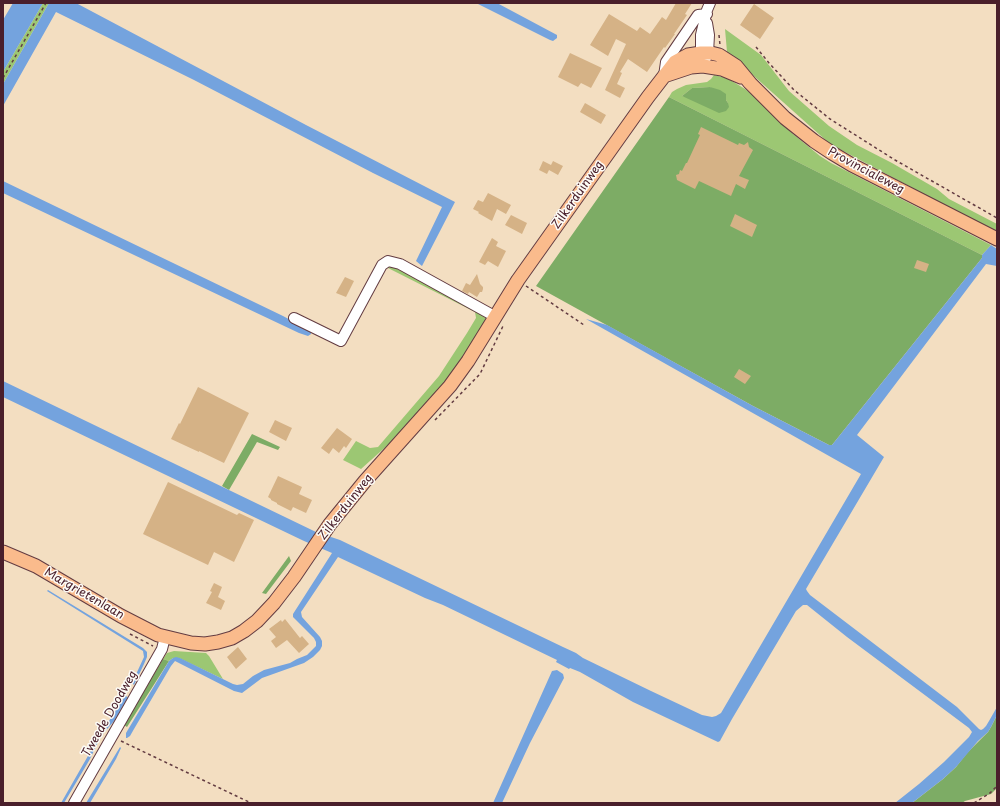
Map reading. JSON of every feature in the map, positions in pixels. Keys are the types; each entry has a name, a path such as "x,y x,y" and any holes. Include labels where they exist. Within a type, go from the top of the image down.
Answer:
{"main road":[{"name":"Zilkerduinweg","path":"165,638 205,644 232,638 257,621 274,603 325,532 365,481 450,386 468,361 518,280 664,76 675,62 688,55 704,53"},
{"name":"Provincialeweg","path":"704,53 719,55 736,66 750,83 794,126 832,153 852,165 997,239"},
{"name":"Provincialeweg","path":"703,66 722,69 750,83"},
{"path":"664,76 691,67 703,66"},
{"name":"Margrietenlaan","path":"3,552 36,566 127,619 165,638"}],"street":[{"path":"703,66 704,53 701,35 710,3"},
{"name":"Zilkerduinweg","path":"664,76 666,62 698,15 707,14"},
{"path":"294,318 341,341 382,265 388,261 400,264 496,317"},
{"name":"Tweede Doodweg","path":"74,803 162,649 165,638"}],"path":[{"path":"3,78 46,3"},
{"path":"756,47 794,90 830,119 895,160 997,218"},
{"path":"518,280 584,325"},
{"path":"112,737 251,803"},
{"path":"974,803 990,793 997,786"}],"green space":[{"path":"43,3 49,3 3,84 3,72"},
{"path":"725,29 761,55 789,91 829,126 857,145 937,189 949,199 997,224 997,233 830,144 727,52"},
{"path":"714,75 727,78 745,89 793,134 831,163 991,245 982,255 669,97 672,92 686,85 707,82","holes":["710,87 728,103 682,96 692,88"]},
{"path":"710,87 720,90 726,94 726,100 729,107 726,111 719,113 682,96 692,88"},
{"path":"669,97 982,255 982,258 832,445 829,445 753,406 536,286"},
{"path":"394,264 488,318 462,362 439,390 399,435 361,469 343,460 356,441 370,448 378,447 439,376 476,318 475,312 386,267"},
{"path":"252,434 280,447 278,450 257,442 229,490 222,486"},
{"path":"289,556 291,561 266,594 262,593"},
{"path":"174,651 206,653 223,679 179,658 173,658 169,661 163,659 167,653"},
{"path":"163,659 169,661 127,727 124,725"},
{"path":"997,715 997,788 991,794 962,803 912,803 956,767 967,753 988,732"}],"water":[{"path":"13,3 43,3 3,72 3,20"},
{"path":"49,3 76,3 455,202 422,266 416,261 442,207 194,80 56,12 3,106 3,84"},
{"path":"476,3 497,3 557,35 557,38 553,41 550,40"},
{"path":"3,181 283,316 311,331 311,334 308,336 299,333 3,193"},
{"path":"991,245 997,249 997,266 986,264 857,435 884,457 806,589 810,595 957,707 979,729 981,730 986,726 997,707 997,715 988,732 978,741 956,767 912,803 895,803 944,762 969,737 972,732 969,728 847,637 807,605 803,605 796,611 720,741 718,742 633,702 580,672 570,668 569,669 556,662 557,660 443,605 338,557 301,612 302,617 322,641 320,650 313,657 304,663 262,678 242,693 234,691 175,661 130,736 126,738 126,733 169,661 173,658 180,658 237,685 243,684 264,670 290,663 307,655 316,646 316,642 314,638 293,617 293,614 332,553 3,397 3,381 316,532 340,540 576,653 583,658 651,691 702,715 712,717 721,713 861,474 586,319 607,325 753,406 829,445 832,445"},
{"path":"48,590 143,648 147,652 147,657 134,685 132,683 144,657 143,651 47,591"},
{"path":"557,670 563,674 564,678 530,743 502,803 493,803 552,671"},
{"path":"125,696 128,697 115,720 101,736 90,759 64,803 61,803 100,735"},
{"path":"120,747 121,748 116,759 90,803 86,803"}],"building":[{"path":"676,3 692,3 685,14 687,15 675,34 647,72 628,59 620,72 622,73 617,84 625,88 620,98 605,90 626,44 616,39 608,56 590,45 609,14 637,31 640,27 650,34 662,17 666,20"},
{"path":"754,4 774,18 760,39 740,25"},
{"path":"570,53 602,68 591,88 581,83 578,87 558,77"},
{"path":"585,103 606,115 601,124 580,112"},
{"path":"701,127 738,145 739,143 744,145 748,142 749,147 753,150 739,176 749,180 745,189 736,184 731,196 699,181 695,189 677,180 676,175 679,174 680,170 682,171 687,163 700,135 698,134"},
{"path":"543,161 551,165 553,161 563,166 558,175 549,170 547,174 539,170"},
{"path":"488,193 511,205 506,214 497,209 492,221 473,209 478,200 483,202"},
{"path":"735,214 757,225 752,237 730,226"},
{"path":"511,215 527,223 522,234 505,225"},
{"path":"492,238 498,242 496,246 506,251 498,267 488,261 485,265 479,262"},
{"path":"917,260 929,264 926,272 914,268"},
{"path":"477,274 483,289 477,297 469,292 468,294 462,291 466,283 470,285"},
{"path":"345,277 354,281 346,297 336,293"},
{"path":"739,369 751,376 745,384 734,377"},
{"path":"198,387 249,413 224,463 171,439"},
{"path":"275,420 292,428 286,441 269,432"},
{"path":"337,428 352,439 346,448 344,446 339,453 333,448 329,454 321,448"},
{"path":"278,476 302,487 299,494 312,500 306,513 293,507 291,511 277,504 268,497"},
{"path":"168,482 237,515 239,513 254,520 234,562 214,552 208,565 143,534"},
{"path":"214,583 222,587 218,597 225,601 221,610 206,603 212,592 210,591"},
{"path":"285,619 300,638 302,636 309,644 299,653 287,640 276,648 271,641 276,637 269,629 281,620 282,622"},
{"path":"238,647 247,659 236,669 227,657"}]}
